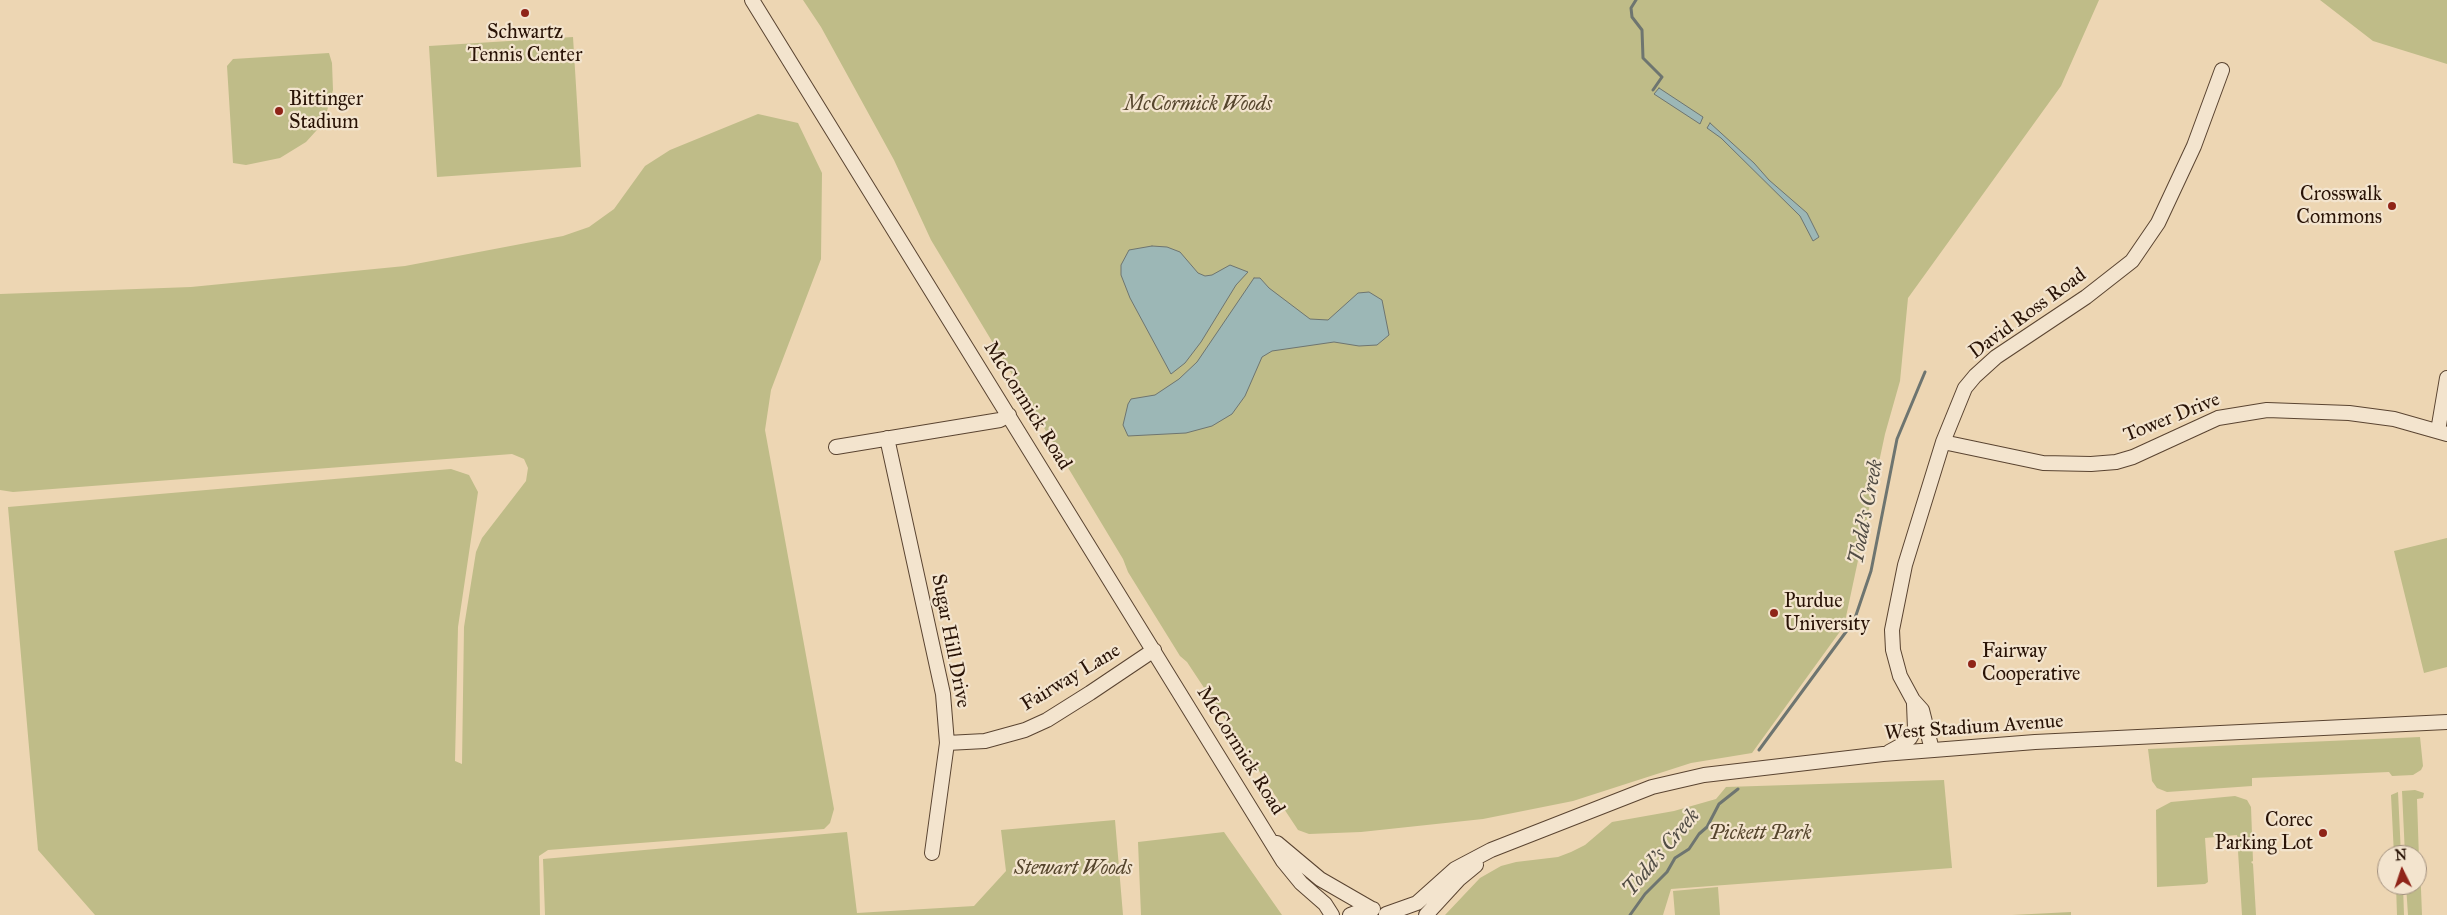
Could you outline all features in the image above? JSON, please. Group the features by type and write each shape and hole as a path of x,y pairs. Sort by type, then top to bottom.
{"street":[{"name":"McCormick Road","path":"752,0 1283,861 1301,883 1325,904 1332,915"},
{"name":"David Ross Road","path":"1932,750 1922,710 1913,700 1897,667 1893,650 1892,624 1904,565 1943,442 1965,388 1975,376 2025,336 2086,297 2132,261 2158,224 2194,146 2222,70"},
{"path":"2443,432 2447,378"},
{"name":"Tower Drive","path":"1943,442 2035,462 2076,465 2116,462 2133,457 2218,418 2260,411 2349,413 2394,420 2443,432"},
{"path":"836,447 1000,420 1009,415"},
{"name":"Sugar Hill Drive","path":"887,438 943,694 947,743 932,853"},
{"name":"Fairway Lane","path":"947,743 985,741 1025,730 1047,720 1154,650"},
{"path":"1883,754 1900,746 1910,738 1916,721 1913,700"},
{"name":"West Stadium Avenue","path":"1387,914 1416,904 1454,869 1491,850 1630,794 1678,779 1724,772 1932,750 2143,736 2447,722"},
{"name":"McCormick Road","path":"1267,834 1320,879 1344,895 1387,914"},
{"name":"West Stadium Avenue","path":"1426,915 1459,879 1472,868 1517,841"},
{"path":"1350,915 1372,909"}],"green space":[{"name":"McCormick Woods","path":"803,0 2099,0 2061,86 1908,298 1900,381 1885,434 1844,626 1752,753 1691,763 1573,801 1483,819 1361,832 1309,834 1298,830 1187,662 1180,656 1128,572 1123,559 931,240 894,160 821,27"},
{"path":"2320,0 2447,0 2447,64 2373,41"},
{"path":"573,37 581,167 437,177 429,46"},
{"name":"Bittinger Stadium","path":"329,53 332,63 333,90 325,118 316,131 306,142 280,158 246,165 233,163 227,66 233,59"},
{"path":"758,114 798,123 822,173 821,259 771,390 765,430 834,809 830,823 824,829 548,850 539,856 540,915 95,915 38,850 8,507 451,469 469,475 478,492 458,627 455,761 462,764 464,627 476,552 482,538 526,481 528,468 524,459 512,454 13,492 0,490 0,294 191,287 405,266 563,236 589,227 614,209 645,166 670,150"},
{"path":"2447,538 2447,667 2424,673 2394,551"},
{"path":"2420,737 2423,766 2421,770 2413,775 2392,776 2389,772 2252,778 2252,786 2167,792 2157,788 2152,781 2148,749"},
{"name":"Pickett Park","path":"1944,780 1952,868 1671,889 1663,915 1445,915 1480,878 1501,866 1516,862 1558,857 1585,845 1612,822 1674,811 1716,799 1726,787"},
{"path":"2415,790 2424,793 2423,798 2417,799 2419,845 2405,845 2402,791"},
{"path":"2398,792 2401,845 2394,845 2391,795"},
{"path":"2235,796 2247,800 2251,807 2253,861 2251,862 2253,864 2256,915 2242,915 2237,835 2205,838 2208,882 2205,884 2157,887 2156,810 2171,802"},
{"name":"Stewart Woods","path":"1115,820 1123,915 545,915 543,859 847,832 857,913 974,906 1006,871 1001,830"},
{"path":"1224,832 1282,915 1141,915 1138,842"},
{"path":"1718,887 1720,915 1675,915 1673,891"},
{"path":"2396,895 2403,895 2404,915 2397,915"},
{"path":"2407,895 2421,895 2422,915 2408,915"},
{"path":"2071,912 2071,915 2012,915"}],"water":[{"path":"1659,88 1703,117 1700,124 1654,94"},
{"path":"1710,123 1754,163 1769,180 1807,213 1819,237 1813,241 1800,216 1721,138 1707,128"},
{"path":"1152,246 1167,247 1180,252 1198,273 1205,276 1212,275 1230,265 1248,272 1236,285 1201,342 1185,363 1171,374 1130,298 1121,275 1121,265 1129,250"},
{"path":"1254,278 1260,278 1269,288 1310,319 1328,320 1358,293 1369,292 1382,300 1389,335 1377,345 1359,346 1334,342 1272,351 1262,357 1245,396 1232,414 1212,426 1186,433 1128,436 1123,425 1131,399 1155,395 1179,379 1197,362"}],"waterway":[{"path":"1636,0 1631,8 1632,17 1642,30 1643,58 1662,77 1653,90"},
{"name":"Todd's Creek","path":"1759,750 1854,621 1871,571 1897,439 1925,372"},
{"name":"Todd's Creek","path":"1630,915 1645,894 1667,872 1675,858 1689,849 1699,834 1707,827 1719,804 1738,789"}],"place":[{"name":"Schwartz Tennis Center","path":"525,13"},
{"name":"Bittinger Stadium","path":"279,111"},
{"name":"Crosswalk Commons","path":"2392,206"},
{"name":"Purdue University","path":"1774,613"},
{"name":"Fairway Cooperative","path":"1972,664"},
{"name":"Corec Parking Lot","path":"2323,833"}]}
